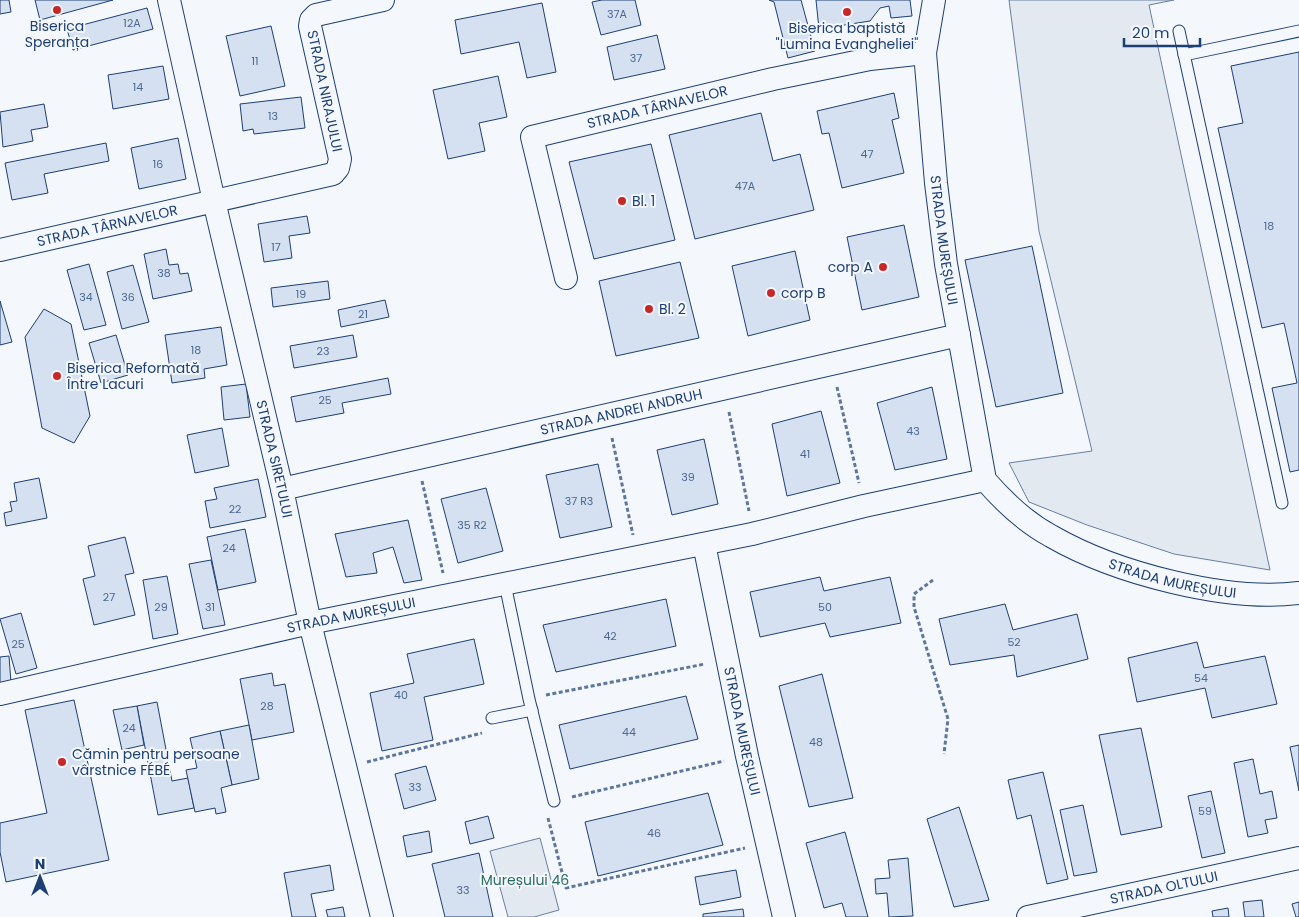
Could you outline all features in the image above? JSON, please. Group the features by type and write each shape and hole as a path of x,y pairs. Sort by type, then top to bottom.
{"street":[{"name":"STRADA SIRETULUI","path":"169,0 282,489 310,624 382,917"},
{"name":"STRADA NIRAJULUI","path":"214,201 333,174 338,168 340,159 310,26 311,20 316,14 383,0"},
{"name":"STRADA MUREȘULUI","path":"934,0 925,53 936,183 946,264 985,480 1002,499 1050,536 1082,551 1142,573 1206,590 1272,596 1299,593"},
{"name":"STRADA TÂRNAVELOR","path":"566,278 532,137 773,79 870,59 925,53"},
{"name":"STRADA TÂRNAVELOR","path":"0,250 214,201"},
{"name":"STRADA ANDREI ANDRUH","path":"282,489 607,414 959,336"},
{"name":"STRADA MUREȘULUI","path":"0,694 310,624 704,544 864,506 985,480"},
{"name":"STRADA MUREȘULUI","path":"704,544 747,756 784,917"},
{"name":"STRADA OLTULUI","path":"1028,917 1299,858"}],"lane":[{"path":"1179,31 1282,503"},
{"path":"1184,55 1299,31"},
{"path":"505,584 529,699 554,801"},
{"path":"492,718 532,710"}],"path":[{"path":"840,400 856,472"},
{"path":"607,414 637,557"},
{"path":"733,429 748,501"},
{"path":"416,458 448,595"},
{"path":"933,580 914,594 914,607 948,718 944,754"},
{"path":"529,699 699,665"},
{"path":"345,767 493,730 492,718"},
{"path":"747,756 544,803 566,888 767,843"}],"green space":[{"path":"1009,0 1174,0 1149,5 1270,570 1174,554 1087,525 1029,502 1009,463 1092,451 1039,231"},
{"name":"Mureșului 46","path":"540,838 559,910 534,917 508,917 490,851"}],"building":[{"path":"0,0 9,0 11,12 0,14"},
{"name":"Biserica Speranța","path":"35,0 113,0 40,20"},
{"path":"602,0 635,0 641,25 601,35 592,2"},
{"path":"769,0 801,0 815,51 788,58 774,2"},
{"name":"Biserica baptistă \"Lumina Evangheliei\"","path":"816,0 910,0 912,16 891,18 889,6 880,8 870,21 819,29"},
{"path":"542,3 556,72 527,78 519,42 461,54 455,20"},
{"path":"147,8 153,29 73,50 67,29"},
{"path":"271,26 285,86 240,96 226,36"},
{"path":"657,35 665,69 614,80 607,47"},
{"path":"1299,52 1299,470 1290,472 1272,388 1297,383 1284,323 1262,328 1218,128 1243,123 1231,66"},
{"path":"163,66 169,99 113,109 108,75"},
{"path":"498,76 507,117 479,123 485,151 448,159 433,90"},
{"path":"894,93 899,118 892,120 904,173 842,188 829,133 822,134 817,111"},
{"path":"301,97 305,128 254,134 253,129 243,131 240,104"},
{"path":"44,104 48,127 31,130 33,141 3,147 0,112"},
{"path":"761,113 773,161 800,154 814,210 695,239 669,135"},
{"path":"178,138 186,179 139,189 131,148"},
{"path":"106,143 109,161 44,174 48,193 12,200 5,163"},
{"name":"Bl. 1","path":"651,144 675,240 594,259 569,162"},
{"path":"307,216 310,233 289,236 292,258 264,262 258,224"},
{"name":"corp A","path":"904,225 919,297 862,310 847,237"},
{"path":"1032,246 1063,393 996,407 965,260"},
{"path":"166,249 169,265 178,264 180,274 188,273 192,291 153,299 144,254"},
{"name":"corp B","path":"795,251 810,320 748,336 732,266"},
{"name":"Bl. 2","path":"680,262 699,338 616,356 599,281"},
{"path":"89,264 106,325 84,330 67,270"},
{"path":"133,265 149,322 122,329 107,272"},
{"path":"328,281 330,299 273,307 271,288"},
{"path":"385,300 389,317 341,327 338,310"},
{"path":"0,301 12,342 0,345"},
{"name":"Biserica Reformată Între Lacuri","path":"44,309 71,324 90,416 74,443 42,428 25,337"},
{"path":"221,327 227,365 204,369 205,378 172,383 165,335"},
{"path":"116,335 128,375 101,383 89,343"},
{"path":"353,335 357,357 294,368 290,346"},
{"path":"388,378 391,394 342,403 344,413 296,422 291,397"},
{"path":"246,384 250,417 224,420 221,387"},
{"path":"932,387 947,459 895,470 877,403"},
{"path":"821,411 840,483 787,496 772,424"},
{"path":"222,428 229,466 195,473 187,435"},
{"path":"704,439 718,504 672,515 657,450"},
{"path":"598,464 612,527 560,538 546,475"},
{"path":"39,478 47,518 6,526 4,513 12,511 10,502 17,501 14,483"},
{"path":"258,479 266,517 210,528 205,501 217,499 214,488"},
{"path":"486,488 503,551 458,563 441,499"},
{"path":"408,520 422,580 404,583 393,547 373,553 377,573 346,577 335,534"},
{"path":"245,529 256,582 218,590 207,537"},
{"path":"125,537 134,573 125,575 135,615 94,625 83,579 95,576 88,546"},
{"path":"211,560 225,625 203,629 189,564"},
{"path":"167,576 178,634 153,639 143,580"},
{"path":"820,577 824,591 890,577 901,623 830,637 825,623 760,637 750,592"},
{"path":"666,599 676,646 556,672 543,625"},
{"path":"1005,604 1013,630 1077,614 1088,659 1017,677 1014,655 950,665 939,619"},
{"path":"21,613 37,668 16,674 0,619"},
{"path":"474,639 484,684 424,697 433,740 382,751 370,693 414,683 407,654"},
{"path":"1197,642 1204,668 1265,656 1277,704 1212,718 1205,688 1137,702 1128,658"},
{"path":"9,656 11,683 0,684 0,657"},
{"path":"272,673 274,686 285,684 294,732 252,740 240,679"},
{"path":"822,674 853,798 809,807 779,686"},
{"path":"686,696 698,739 570,769 559,725"},
{"name":"Cămin pentru persoane vârstnice FÉBÉ","path":"74,700 109,860 6,882 0,852 0,823 47,813 25,710"},
{"path":"157,702 172,781 188,778 194,808 158,815 137,706"},
{"path":"137,706 144,745 122,750 113,710"},
{"path":"249,725 259,779 232,785 220,731"},
{"path":"1141,728 1162,827 1121,835 1099,735"},
{"path":"220,731 232,785 221,788 226,812 216,814 215,808 195,812 186,770 197,768 190,738"},
{"path":"1299,745 1299,791 1290,747"},
{"path":"1253,759 1260,794 1272,791 1277,818 1265,820 1268,833 1248,837 1234,763"},
{"path":"426,766 436,800 404,809 395,774"},
{"path":"1043,772 1068,879 1047,884 1031,815 1017,819 1008,780"},
{"path":"1211,791 1225,853 1202,858 1188,796"},
{"path":"708,793 723,845 598,876 585,822"},
{"path":"1083,805 1097,872 1074,876 1060,810"},
{"path":"959,807 989,900 954,907 927,819"},
{"path":"488,816 494,838 470,844 465,822"},
{"path":"429,831 432,852 407,857 403,836"},
{"path":"845,832 868,917 846,917 842,903 824,908 806,843"},
{"path":"479,853 493,917 445,917 432,864"},
{"path":"908,858 913,916 889,917 887,893 876,894 875,879 890,878 888,860"},
{"path":"330,865 334,890 311,894 316,917 292,917 284,873"},
{"path":"736,870 741,897 700,905 695,877"},
{"path":"1262,900 1264,917 1245,917 1243,902"},
{"path":"1299,902 1299,917 1296,917 1292,904"},
{"path":"343,907 345,917 328,917 326,910"},
{"path":"1228,908 1229,917 1213,917 1212,911"},
{"path":"743,909 744,917 703,917 703,914"}],"place":[{"name":"Biserica Speranța","path":"57,10"},
{"name":"Biserica baptistă \"Lumina Evangheliei\"","path":"847,12"},
{"name":"Bl. 1","path":"622,201"},
{"name":"corp A","path":"883,267"},
{"name":"corp B","path":"771,293"},
{"name":"Bl. 2","path":"649,309"},
{"name":"Biserica Reformată Între Lacuri","path":"57,376"},
{"name":"Cămin pentru persoane vârstnice FÉBÉ","path":"62,762"}]}
